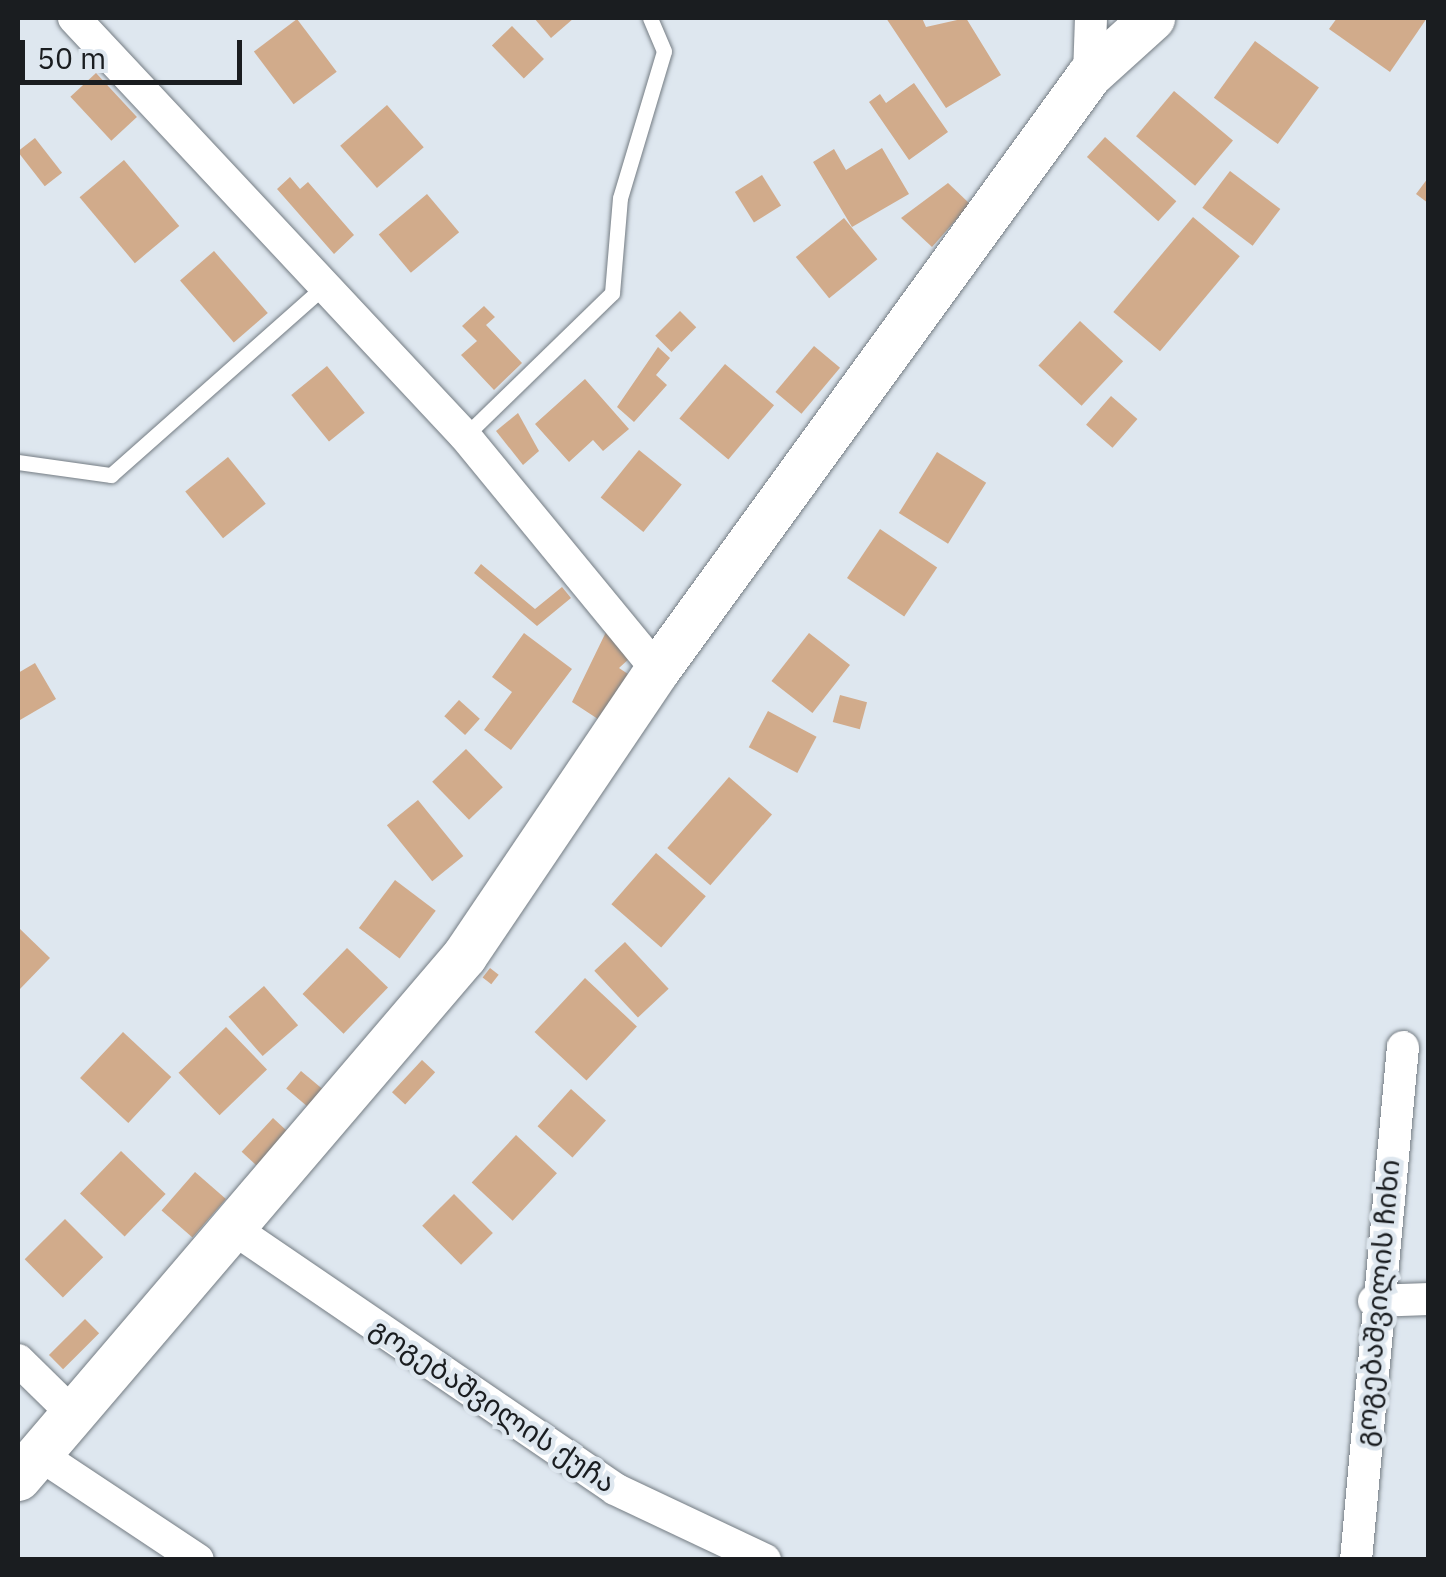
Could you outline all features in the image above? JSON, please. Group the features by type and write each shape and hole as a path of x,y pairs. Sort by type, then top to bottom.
{"main road":[{"path":"27,1465 69,1410 234,1230 464,956 658,670 1089,75 1152,18"}],"street":[{"path":"74,18 465,436 658,670"},
{"path":"1089,75 1091,18"},
{"name":"გოგებაშვილის ჩიხი","path":"1356,1560 1374,1301 1403,1047"},
{"name":"გოგებაშვილის ქუჩა","path":"234,1230 615,1488 765,1560"},
{"path":"1374,1301 1428,1298"},
{"path":"18,1360 69,1410"},
{"path":"27,1465 198,1560"}],"lane":[{"path":"465,436 612,293 620,198 664,51 650,18"},
{"path":"18,462 111,475 325,286"}],"building":[{"path":"534,18 574,18 551,38"},
{"path":"886,18 922,18 926,27 966,18 1001,75 946,108"},
{"path":"1337,18 1427,18 1390,72 1329,29"},
{"path":"297,19 337,72 294,104 254,51"},
{"path":"512,26 544,59 524,79 492,45"},
{"path":"1255,41 1319,87 1278,144 1214,98"},
{"path":"96,73 137,117 111,141 70,97"},
{"path":"914,83 948,132 909,160 869,102 880,94 886,103"},
{"path":"1174,91 1233,140 1195,186 1136,136"},
{"path":"387,105 424,147 377,188 340,146"},
{"path":"1105,137 1176,201 1158,221 1087,157"},
{"path":"35,138 62,173 45,186 18,152"},
{"path":"882,148 909,194 852,227 813,162 834,149 846,170"},
{"path":"124,160 179,226 135,263 80,197"},
{"path":"1230,171 1280,209 1253,246 1202,208"},
{"path":"762,175 781,206 754,222 735,192"},
{"path":"290,177 300,189 308,182 354,235 334,254 277,189"},
{"path":"1428,178 1428,203 1416,194"},
{"path":"948,183 970,204 932,247 901,218"},
{"path":"427,194 459,232 411,273 379,234"},
{"path":"1193,217 1240,256 1160,351 1113,312"},
{"path":"844,218 877,259 829,298 796,257"},
{"path":"214,251 268,313 234,342 180,281"},
{"path":"484,306 495,317 486,325 522,363 494,390 461,355 477,341 462,326"},
{"path":"680,311 696,327 672,352 655,336"},
{"path":"1080,321 1123,361 1082,406 1038,366"},
{"path":"814,346 840,368 801,414 775,392"},
{"path":"658,347 670,358 656,375 667,385 634,422 617,407"},
{"path":"725,364 774,405 728,460 679,418"},
{"path":"327,366 365,413 329,442 291,395"},
{"path":"585,379 629,429 603,451 593,440 569,462 535,424"},
{"path":"1111,396 1137,419 1112,448 1086,425"},
{"path":"518,413 539,451 523,465 496,431"},
{"path":"639,450 682,485 643,532 601,497"},
{"path":"937,452 986,483 948,544 899,513"},
{"path":"228,457 266,504 223,538 185,492"},
{"path":"880,529 937,568 904,616 847,578"},
{"path":"481,564 535,609 562,587 571,598 537,626 474,573"},
{"path":"606,632 631,657 619,668 634,678 604,723 572,702"},
{"path":"524,633 572,669 511,750 484,730 512,692 492,677"},
{"path":"809,633 850,665 812,713 771,681"},
{"path":"35,663 56,699 20,720 18,673"},
{"path":"840,695 867,702 860,729 833,722"},
{"path":"459,700 480,719 465,735 444,716"},
{"path":"768,711 817,737 797,773 749,747"},
{"path":"466,749 503,787 469,820 432,782"},
{"path":"729,777 772,814 710,885 667,848"},
{"path":"418,800 463,856 432,881 387,825"},
{"path":"656,853 706,896 661,948 611,904"},
{"path":"395,880 436,911 400,959 359,928"},
{"path":"18,930 50,958 18,991"},
{"path":"625,942 669,989 638,1017 594,971"},
{"path":"347,948 388,988 344,1034 303,994"},
{"path":"490,968 499,975 491,984 483,977"},
{"path":"585,978 637,1026 586,1081 535,1032"},
{"path":"264,986 298,1025 263,1056 229,1017"},
{"path":"226,1027 267,1069 220,1115 179,1073"},
{"path":"123,1032 171,1077 128,1123 80,1078"},
{"path":"422,1060 435,1072 405,1104 392,1092"},
{"path":"301,1071 324,1090 309,1108 286,1089"},
{"path":"571,1089 606,1120 572,1158 538,1126"},
{"path":"273,1118 288,1132 257,1166 242,1152"},
{"path":"516,1135 557,1173 513,1221 472,1183"},
{"path":"121,1151 166,1194 125,1237 80,1193"},
{"path":"195,1172 226,1199 192,1237 162,1210"},
{"path":"454,1194 493,1233 461,1265 422,1226"},
{"path":"65,1219 103,1257 63,1297 25,1259"},
{"path":"85,1319 99,1333 63,1369 49,1355"}]}
